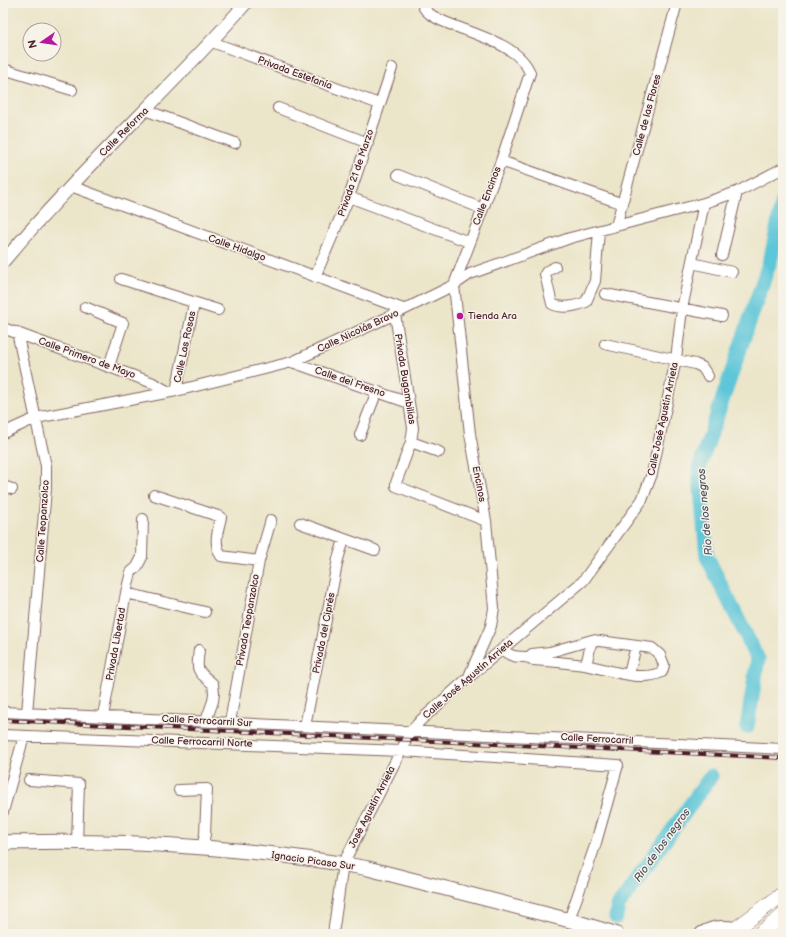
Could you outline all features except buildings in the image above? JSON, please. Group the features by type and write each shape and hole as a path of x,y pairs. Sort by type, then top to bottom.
{"main road":[{"name":"Ignacio Picaso Sur","path":"3,842 153,844 247,852 343,864 569,920 615,934"},
{"path":"702,934 710,929 720,927 735,932 783,894"},
{"path":"760,934 783,916"}],"street":[{"name":"Calle Reforma","path":"3,262 70,186 212,42 246,3"},
{"name":"Calle Encinos","path":"422,3 431,17 493,40 514,52 528,68 530,73 501,161 469,242 454,285"},
{"name":"Calle de las Flores","path":"616,226 677,3"},
{"name":"Privada Estefanía","path":"212,42 379,104"},
{"name":"Privada 21 de Marzo","path":"315,277 349,198 392,68"},
{"path":"3,69 72,90"},
{"path":"278,108 368,143"},
{"path":"145,110 235,143"},
{"path":"501,161 622,204"},
{"name":"Calle Nicolás Bravo","path":"3,433 36,418 172,392 292,362 454,285 470,274 570,238 704,203 737,192 783,168"},
{"path":"398,174 483,209"},
{"name":"Calle Hidalgo","path":"70,186 315,277 399,311"},
{"path":"722,255 737,192"},
{"path":"349,198 469,242"},
{"name":"Calle José Agustín Arrieta","path":"401,751 411,731 421,720 468,678 583,581 642,500 652,474 676,359 682,309 704,203"},
{"path":"555,267 547,271 545,274 552,304 558,307 579,305 586,302 595,281 599,231"},
{"path":"692,263 732,272"},
{"path":"121,279 194,304 218,310"},
{"name":"Encinos","path":"454,285 470,434 486,521 494,608 491,626 468,678"},
{"path":"605,294 722,316"},
{"name":"Calle Las Rosas","path":"172,392 194,304"},
{"path":"86,307 123,323 108,366"},
{"name":"Privada Bugambilias","path":"399,311 413,428 411,442 396,483 398,488 486,521"},
{"name":"Calle Primero de Mayo","path":"3,328 153,383 172,392"},
{"name":"Calle Teopanzolco","path":"17,332 46,466 46,489 27,713"},
{"path":"605,344 676,359 702,367 708,376"},
{"name":"Calle del Fresno","path":"292,362 409,403"},
{"path":"360,435 377,391"},
{"path":"411,442 439,452"},
{"path":"154,495 221,517 216,548 221,556 259,561"},
{"name":"Privada Libertad","path":"103,716 131,572 137,567 142,557 143,519"},
{"name":"Privada Teopanzolco","path":"230,722 259,561 271,520"},
{"path":"300,523 375,550"},
{"name":"Privada del Ciprés","path":"305,726 338,559 344,540"},
{"path":"126,593 205,612"},
{"path":"502,649 509,656 529,657 533,660 550,656 592,640 652,648 660,655 664,665 662,672 654,676 629,674 586,666 550,656"},
{"path":"586,666 592,640"},
{"path":"629,674 636,646"},
{"path":"200,650 197,667 198,671 213,684 214,693 206,721"},
{"name":"Calle Ferrocarril Sur","path":"3,712 411,731"},
{"name":"Calle Ferrocarril","path":"411,731 783,749"},
{"name":"Calle Ferrocarril Norte","path":"3,735 401,751"},
{"path":"3,812 24,736"},
{"path":"401,751 618,765 595,846 569,920"},
{"name":"José Agustín Arrieta","path":"333,934 343,864 401,751"},
{"path":"29,780 79,784 78,842"},
{"path":"179,790 208,789 205,834 202,848"}],"waterway":[{"name":"Rio de los negros","path":"747,727 758,659 707,557 699,468 771,258 783,201"},
{"name":"Rio de los negros","path":"616,917 618,906 711,776"}],"railway":[{"path":"3,720 783,758"}],"place":[{"name":"Tienda Ara","path":"460,316"}]}
